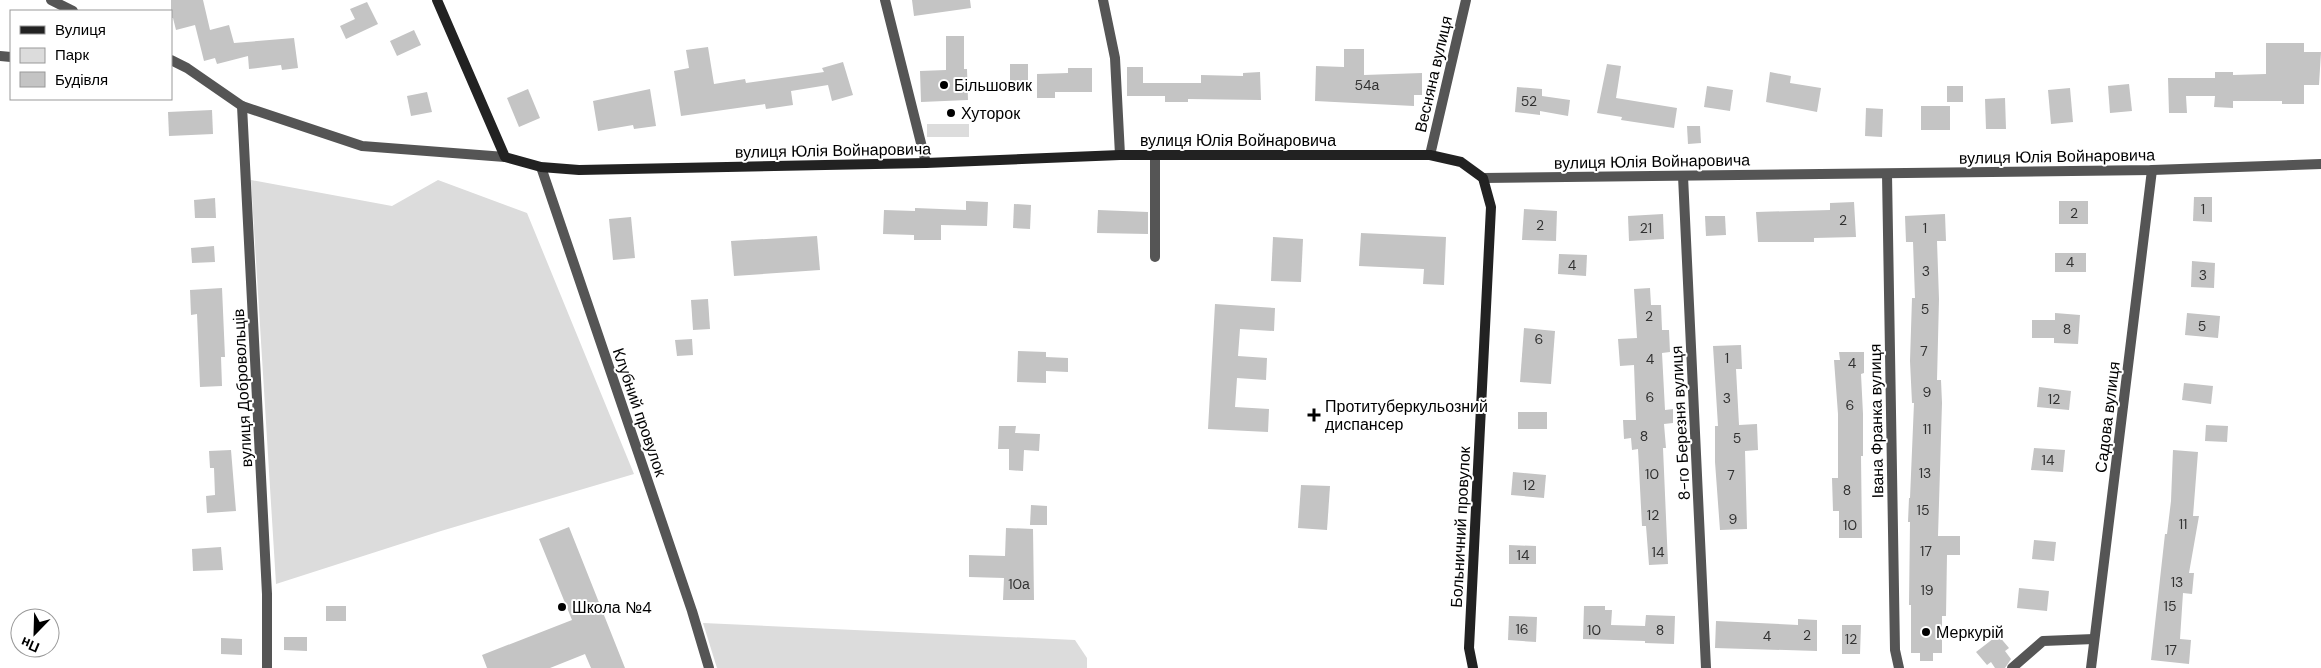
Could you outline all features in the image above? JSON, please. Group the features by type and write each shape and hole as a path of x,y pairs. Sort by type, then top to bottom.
{"main road":[{"path":"437,0 505,157"},
{"name":"вулиця Юлія Войнаровича","path":"505,157 542,167 579,170 926,163 1120,155 1430,154 1461,162 1483,178"},
{"name":"Больничний провулок","path":"1473,668 1469,648 1491,207 1483,178"}],"street":[{"path":"50,0 71,10"},
{"path":"885,0 926,163"},
{"path":"1103,0 1115,58 1120,155"},
{"name":"Весняна вулиця","path":"1430,154 1466,0"},
{"name":"вулиця Юлія Войнаровича","path":"172,60 187,68 242,106 362,146 505,157"},
{"path":"172,68 187,68"},
{"name":"вулиця Добровольців","path":"242,106 267,594 267,668"},
{"path":"1155,155 1155,257"},
{"name":"вулиця Юлія Войнаровича","path":"1483,178 2152,170 2321,164"},
{"name":"Клубний провулок","path":"542,167 709,668"},
{"name":"Садова вулиця","path":"2090,668 2152,170"},
{"name":"Івана Франка вулиця","path":"1888,174 1895,640 1899,668"},
{"name":"8-го Березня вулиця","path":"1683,176 1706,668"},
{"path":"2012,668 2043,642 2094,639"}],"green space":[{"path":"927,124 969,124 969,137 927,137"},
{"path":"251,180 392,206 438,180 527,213 634,474 441,531 276,584"},
{"path":"703,623 1075,640 1087,658 1087,668 717,668"}],"building":[{"path":"171,0 203,0 210,30 229,25 234,43 294,38 298,68 282,70 281,65 249,69 248,56 217,64 215,58 204,61 195,25 176,30 171,10"},
{"path":"912,0 970,0 971,8 914,16"},
{"path":"367,2 378,24 346,39 340,26 355,19 350,9"},
{"path":"414,30 421,45 397,56 390,41"},
{"name":"Більшовик","path":"946,36 964,36 964,69 967,69 968,100 921,102 920,71 946,70"},
{"path":"2266,43 2304,43 2304,52 2321,52 2319,85 2304,85 2304,104 2282,104 2282,101 2233,101 2233,108 2214,107 2215,96 2186,96 2187,113 2169,113 2168,78 2215,78 2215,72 2233,72 2233,75 2266,74"},
{"path":"708,47 714,84 745,79 746,83 824,72 822,68 843,62 853,95 832,101 828,85 791,91 793,105 766,109 765,104 681,116 674,71 689,68 686,50"},
{"path":"1344,49 1364,49 1364,75 1422,73 1422,95 1414,95 1414,106 1315,101 1316,66 1344,67"},
{"path":"1010,64 1028,64 1028,83 1010,83"},
{"path":"1607,64 1621,66 1616,98 1677,108 1674,128 1621,120 1622,117 1597,113"},
{"path":"1127,67 1143,67 1143,83 1201,83 1201,75 1243,76 1243,73 1260,72 1261,100 1188,99 1188,102 1165,102 1165,96 1127,96"},
{"path":"1068,68 1092,68 1092,92 1055,92 1055,98 1037,98 1037,74 1068,73"},
{"path":"1770,72 1791,76 1790,83 1821,88 1817,112 1766,102"},
{"path":"2129,84 2132,111 2110,113 2108,86"},
{"path":"1707,86 1733,90 1730,111 1704,107"},
{"path":"1947,86 1963,86 1963,102 1947,102"},
{"path":"1517,87 1542,89 1542,96 1570,100 1568,116 1540,111 1540,115 1515,112"},
{"path":"2070,88 2073,122 2051,124 2048,90"},
{"path":"528,89 540,118 519,127 507,98"},
{"path":"650,89 656,126 634,129 633,125 598,131 593,101"},
{"path":"427,92 432,112 411,116 407,96"},
{"path":"2005,98 2006,129 1986,129 1985,99"},
{"path":"1921,106 1950,106 1950,130 1921,130"},
{"path":"1866,108 1883,109 1882,137 1865,136"},
{"path":"212,110 213,134 169,136 168,112"},
{"path":"1687,126 1700,126 1701,143 1688,144"},
{"path":"2194,197 2212,197 2212,222 2193,221"},
{"path":"215,198 216,218 195,218 194,200"},
{"path":"966,201 988,202 987,226 941,225 941,240 914,240 914,235 883,234 884,210 915,211 915,208 966,210"},
{"path":"2059,201 2088,201 2088,224 2059,224"},
{"path":"1854,202 1856,237 1814,238 1814,242 1758,242 1756,212 1830,210 1830,203"},
{"path":"1014,204 1031,205 1030,229 1013,228"},
{"path":"1524,209 1557,211 1556,241 1522,240"},
{"path":"1098,210 1148,212 1148,234 1097,233"},
{"path":"1663,214 1664,239 1629,241 1628,216"},
{"path":"1945,214 1946,241 1937,241 1939,299 1937,380 1941,380 1942,403 1938,536 1960,536 1960,555 1947,555 1946,616 1942,616 1942,653 1933,653 1933,661 1920,661 1920,653 1911,653 1911,605 1909,605 1910,522 1908,522 1914,403 1912,403 1910,361 1912,298 1915,298 1913,242 1906,242 1905,216"},
{"path":"1705,216 1725,216 1726,235 1706,236"},
{"path":"631,217 635,258 613,260 609,219"},
{"path":"1361,233 1446,237 1444,285 1423,284 1424,269 1359,266"},
{"path":"817,236 820,270 734,276 731,241"},
{"path":"1273,237 1303,239 1301,282 1271,281"},
{"path":"214,246 215,262 192,263 191,248"},
{"path":"2055,253 2086,253 2086,272 2055,272"},
{"path":"1559,254 1587,255 1586,276 1558,274"},
{"path":"2192,261 2215,263 2214,288 2191,287"},
{"path":"222,288 225,357 221,357 222,386 200,387 197,314 191,315 190,290"},
{"path":"1650,288 1651,305 1661,305 1662,330 1669,330 1670,352 1662,353 1665,410 1673,409 1673,423 1664,424 1666,448 1663,448 1668,564 1649,565 1646,526 1642,526 1638,449 1632,450 1631,438 1624,439 1623,420 1636,420 1634,365 1620,366 1618,339 1637,338 1634,289"},
{"path":"708,299 710,329 693,330 691,300"},
{"path":"1215,304 1275,308 1274,331 1240,329 1238,356 1267,358 1266,380 1237,378 1235,407 1269,409 1268,432 1208,429"},
{"path":"2055,313 2080,315 2078,344 2054,343 2054,338 2032,338 2032,320 2055,320"},
{"path":"2187,313 2220,316 2218,338 2185,335"},
{"path":"1524,328 1555,331 1551,384 1520,382"},
{"path":"692,339 693,355 677,356 675,340"},
{"path":"1741,345 1742,369 1736,369 1739,425 1757,424 1758,450 1745,451 1747,529 1720,530 1715,462 1715,426 1718,426 1713,346"},
{"path":"1018,351 1046,352 1046,357 1068,358 1068,372 1046,371 1046,383 1017,382"},
{"path":"1839,352 1864,352 1864,373 1861,374 1863,414 1863,456 1861,456 1862,538 1839,538 1839,511 1833,511 1832,478 1838,478 1838,414 1834,360 1840,360"},
{"path":"2184,383 2213,386 2211,404 2182,400"},
{"path":"2039,387 2071,391 2069,410 2037,407"},
{"path":"1518,412 1547,412 1547,429 1518,429"},
{"path":"2206,425 2228,426 2227,442 2205,441"},
{"path":"999,426 1016,426 1015,433 1040,434 1039,451 1024,450 1023,471 1009,470 1009,449 998,449"},
{"path":"2034,448 2065,450 2063,472 2031,470"},
{"path":"231,450 236,511 207,513 206,496 215,495 214,468 210,468 209,451"},
{"path":"2173,450 2198,452 2193,516 2199,516 2189,573 2194,573 2192,594 2183,593 2180,639 2191,640 2189,664 2151,660 2165,534 2167,534 2171,501"},
{"path":"1513,472 1546,475 1544,498 1511,495"},
{"path":"1301,485 1330,486 1327,530 1298,528"},
{"path":"1031,505 1047,506 1047,525 1030,525"},
{"path":"569,527 625,668 591,668 585,654 550,668 487,668 482,655 572,620 539,539"},
{"path":"1006,528 1033,529 1034,600 1003,600 1004,578 969,577 969,555 1005,556"},
{"path":"2034,540 2056,542 2054,561 2032,559"},
{"path":"1509,545 1536,546 1536,564 1509,564"},
{"path":"221,547 223,570 193,571 192,549"},
{"path":"2019,588 2049,591 2047,611 2017,608"},
{"path":"326,606 346,606 346,621 326,621"},
{"path":"1584,606 1605,606 1605,610 1612,610 1611,625 1645,626 1646,615 1675,616 1674,644 1583,639"},
{"path":"1509,616 1537,617 1536,642 1508,640"},
{"path":"1798,619 1817,620 1817,651 1715,648 1716,621 1798,625"},
{"path":"1842,625 1861,625 1860,654 1842,654"},
{"path":"1998,635 2009,648 2005,651 2011,659 2005,668 1995,668 1991,662 1987,665 1976,652"},
{"path":"284,637 307,637 307,651 284,650"},
{"path":"221,638 242,639 242,655 221,654"}],"place":[{"name":"Більшовик","path":"944,85"},
{"name":"Хуторок","path":"951,113"},
{"name":"Протитуберкульозний диспансер","path":"1314,415"},
{"name":"Школа №4","path":"562,607"},
{"name":"Меркурій","path":"1926,632"}]}
